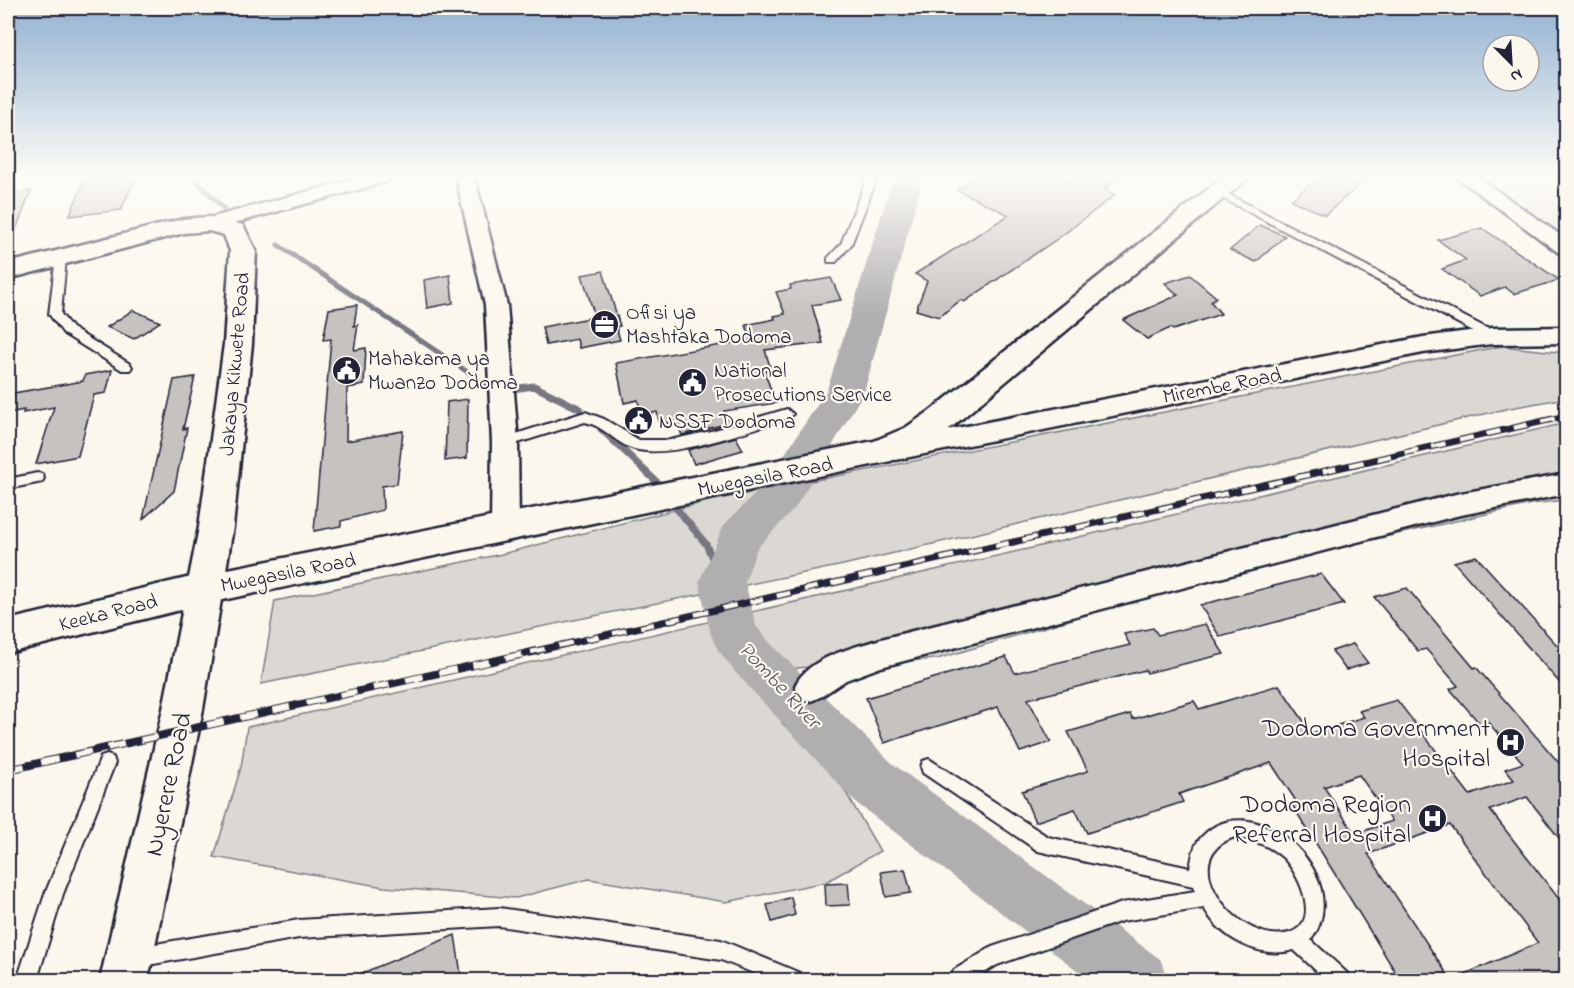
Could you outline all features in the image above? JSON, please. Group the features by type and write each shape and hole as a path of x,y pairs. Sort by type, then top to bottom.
{"street":[{"name":"Jakaya Kikwete Road","path":"8,271 183,226 208,224"},
{"name":"Jakaya Kikwete Road","path":"207,588 230,427 243,251 234,230 209,224"},
{"path":"476,224 496,305 505,442 505,528"},
{"name":"Mwegasila Road","path":"207,588 880,452 916,436 941,419 1179,224"},
{"path":"1532,224 1566,248"},
{"name":"Mirembe Road","path":"880,452 1423,345 1492,336 1566,335"},
{"path":"811,686 823,675 837,668 881,653 1456,505 1566,484"},
{"name":"Keeka Road","path":"8,637 207,588"},
{"name":"Nyerere Road","path":"126,970 207,588"}],"lane":[{"path":"832,260 846,245 854,224"},
{"path":"1296,224 1492,336"},
{"path":"61,257 55,314 68,331 126,367"},
{"path":"505,442 585,417 602,422 626,441 659,448 787,414"},
{"path":"8,494 12,483 37,478"},
{"path":"27,981 54,894 107,764"},
{"path":"929,767 1044,845 1201,879"},
{"path":"1235,828 1254,830 1274,839 1291,852 1305,870 1313,891 1315,911 1310,928 1297,940 1280,945 1260,943 1239,934 1221,918 1207,898 1201,879 1200,860 1207,844 1219,833 1235,828"},
{"path":"960,981 961,977 992,957 1122,912 1207,898"},
{"path":"126,970 299,929 499,917 721,950 793,981"},
{"path":"1297,940 1340,981"}],"shaded area":[{"path":"1547,224 1566,224 1566,231 1557,232"},
{"path":"1502,346 1566,353 1566,398 1510,408 843,565 261,684 275,601 502,554 709,501"},
{"path":"1566,423 1566,500 1531,504 1239,570 937,659 796,668 782,723 834,772 880,851 826,882 726,902 589,879 516,898 384,887 214,857 241,767 247,727"}],"building":[{"path":"8,224 18,224 9,247"},
{"path":"994,224 1077,224 964,302 961,300 939,317 916,310 927,281 915,274"},
{"path":"1260,225 1285,236 1256,262 1230,250"},
{"path":"1482,228 1559,280 1514,294 1505,287 1480,296 1442,269 1466,260 1438,240"},
{"path":"603,271 620,326 616,327 620,340 579,348 577,339 546,345 542,327 595,317 582,275"},
{"path":"450,275 453,303 427,308 424,280"},
{"path":"1190,275 1216,297 1211,302 1221,314 1173,330 1170,328 1147,339 1123,320 1178,295 1165,283"},
{"path":"831,278 841,300 812,305 823,343 765,350 771,370 764,371 776,403 724,411 730,423 682,435 676,421 660,425 657,412 641,415 638,400 624,403 616,363 751,340 746,325 775,319 774,316 785,314 776,292 791,289 790,285"},
{"path":"357,305 354,326 358,325 354,350 366,348 364,385 347,388 346,441 403,431 397,484 382,486 383,510 341,521 341,526 314,531 331,339 323,340 329,309"},
{"path":"133,310 160,322 134,339 107,327"},
{"path":"112,370 106,393 94,395 78,456 36,464 54,407 23,413 24,410 8,413 8,394 83,381 85,375"},
{"path":"195,377 183,429 187,428 174,491 143,519 174,380"},
{"path":"468,399 467,458 445,461 447,402"},
{"path":"736,437 743,450 694,464 688,450"},
{"path":"1476,556 1566,655 1566,690 1454,562"},
{"path":"1321,574 1344,604 1220,637 1200,605"},
{"path":"1407,588 1474,668 1476,667 1566,771 1566,847 1527,797 1490,810 1566,908 1566,981 1401,981 1291,803 1296,801 1271,763 1179,794 1183,802 1087,833 1075,809 1035,822 1022,791 1088,771 1068,732 1130,714 1133,719 1194,701 1199,709 1279,685 1312,733 1364,717 1359,711 1397,700 1470,795 1514,780 1505,769 1523,763 1488,722 1480,724 1450,689 1458,686 1426,649 1418,651 1374,597","holes":["1359,775 1392,821 1355,834 1324,787","1450,825 1538,943 1451,980 1368,854"]},
{"path":"1205,624 1224,654 1147,673 1145,670 1028,699 1051,742 1020,752 998,707 884,743 866,698 1006,657 1015,673 1130,645 1124,634 1153,628 1158,635"},
{"path":"1353,644 1368,663 1346,670 1332,651"},
{"path":"905,869 911,893 886,897 881,872"},
{"path":"848,883 850,905 826,906 825,884"},
{"path":"791,897 795,915 772,922 767,905"},
{"path":"455,935 462,981 345,981 345,980"}],"waterway":[{"name":"Pombe River","path":"894,224 845,392 780,496 739,538 722,582 735,635 753,658 874,783 1139,980"},
{"path":"278,245 490,387"},
{"path":"487,386 495,391"},
{"path":"512,389 527,387"},
{"path":"527,387 536,387"},
{"path":"527,387 536,387"},
{"path":"536,387 580,409"},
{"path":"601,429 660,485"},
{"path":"676,508 706,544 722,582"}],"railway":[{"path":"531,652 1566,416"},
{"path":"8,770 537,651"}],"place":[{"name":"Ofisi ya Mashtaka Dodoma","path":"605,324"},
{"name":"Mahakama ya Mwanzo Dodoma","path":"347,370"},
{"name":"National Prosecutions Service","path":"693,382"},
{"name":"NSSF Dodoma","path":"638,421"},
{"name":"Dodoma Government Hospital","path":"1511,742"},
{"name":"Dodoma Region Referral Hospital","path":"1432,818"}]}
